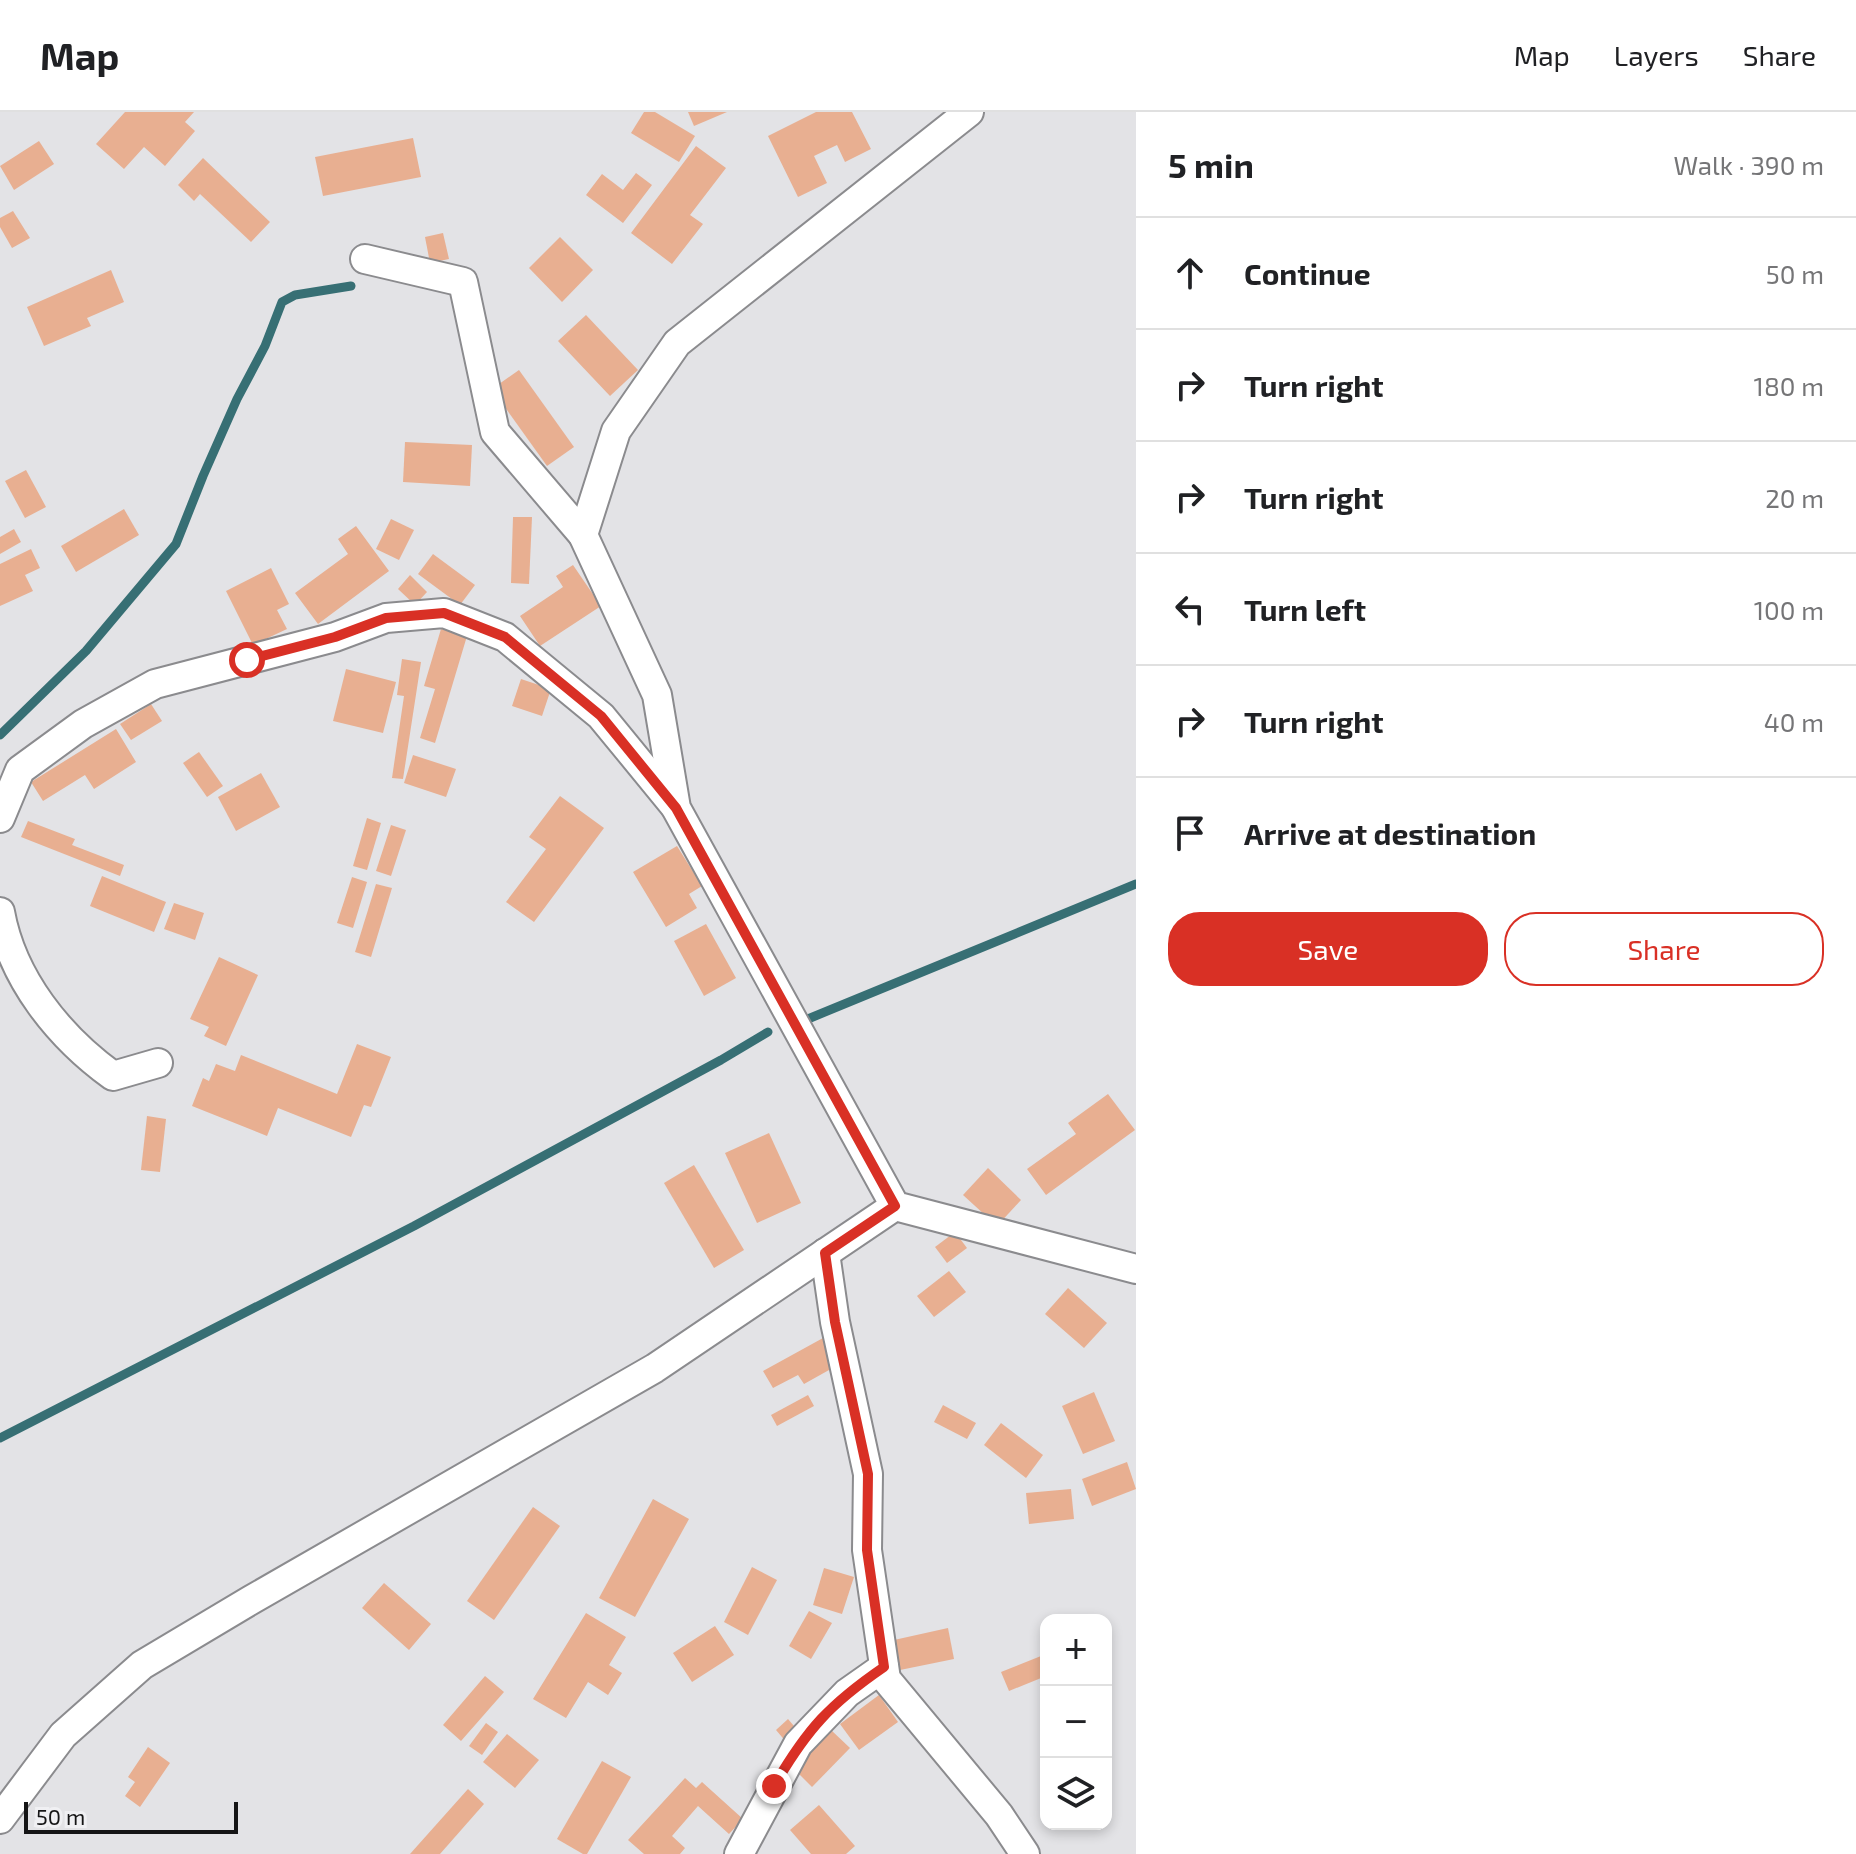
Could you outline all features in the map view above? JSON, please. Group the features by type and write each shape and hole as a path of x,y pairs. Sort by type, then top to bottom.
{"street":[{"path":"583,535 616,431 677,343 969,112"},
{"path":"365,259 463,282 495,432 583,535 657,695 676,808"},
{"path":"0,818 20,770 83,724 155,684 335,637 386,618 444,613 505,637 601,716 676,808 895,1206 1136,1269"},
{"path":"0,912 22,972 52,1022 88,1058 113,1076 158,1063"},
{"path":"0,1819 63,1735 142,1665 655,1368 895,1206"},
{"path":"825,1253 835,1322 868,1474 867,1550 886,1679 999,1815 1025,1854"},
{"path":"739,1854 798,1744 847,1693 884,1667"}],"building":[{"path":"125,112 194,112 185,122 195,131 165,166 144,147 124,169 96,144"},
{"path":"644,112 655,112 695,136 679,162 631,133"},
{"path":"688,112 727,112 694,126"},
{"path":"816,112 852,112 871,149 845,162 837,145 814,156 827,183 798,197 768,136"},
{"path":"413,138 421,177 323,196 315,157"},
{"path":"39,141 54,164 14,190 0,166"},
{"path":"696,146 726,168 690,215 703,224 672,264 631,233"},
{"path":"203,158 270,222 251,242 200,194 194,201 178,185"},
{"path":"636,173 652,185 623,223 586,195 602,174 623,190"},
{"path":"13,211 30,238 12,248 0,227 0,218"},
{"path":"443,233 449,259 430,263 425,237"},
{"path":"560,237 593,270 562,302 529,268"},
{"path":"111,270 124,302 87,318 91,326 44,346 27,307"},
{"path":"586,315 638,370 610,396 558,341"},
{"path":"519,370 574,447 547,466 492,389"},
{"path":"405,442 472,445 470,486 403,482"},
{"path":"26,470 46,507 25,518 5,481"},
{"path":"124,509 139,535 76,572 61,546"},
{"path":"513,517 532,517 529,584 511,583"},
{"path":"391,519 414,530 399,560 376,549"},
{"path":"356,526 389,571 318,624 295,593 348,554 338,539"},
{"path":"14,529 21,542 0,554 0,537"},
{"path":"31,549 40,568 25,575 33,591 0,606 0,564"},
{"path":"433,554 475,585 460,605 418,574"},
{"path":"573,565 601,606 540,646 520,616 563,587 556,576"},
{"path":"271,568 289,604 277,610 287,629 253,645 226,591"},
{"path":"410,575 427,592 415,605 398,589"},
{"path":"441,629 467,636 435,743 420,738 435,689 424,686"},
{"path":"402,659 421,662 403,779 392,778 404,696 397,695"},
{"path":"346,669 396,682 383,733 333,721"},
{"path":"521,679 551,689 542,716 512,706"},
{"path":"151,704 162,721 131,740 120,724"},
{"path":"116,729 136,762 94,789 85,775 43,801 31,782"},
{"path":"199,752 223,786 207,797 183,763"},
{"path":"413,755 456,769 446,797 404,783"},
{"path":"261,773 280,807 236,831 218,797"},
{"path":"560,796 604,828 534,922 506,902 546,849 529,837"},
{"path":"367,818 381,823 367,870 353,866"},
{"path":"28,821 75,839 72,845 124,865 120,876 21,837"},
{"path":"391,825 406,830 391,876 376,871"},
{"path":"677,846 702,886 689,894 697,908 666,927 633,872"},
{"path":"102,876 166,902 154,932 90,906"},
{"path":"352,877 367,882 353,928 337,923"},
{"path":"376,884 392,888 371,957 355,952"},
{"path":"174,903 204,913 195,940 164,929"},
{"path":"706,924 736,978 704,996 674,941"},
{"path":"219,957 258,975 226,1046 204,1036 209,1027 190,1019"},
{"path":"357,1044 391,1057 371,1107 364,1105 351,1137 278,1108 267,1136 192,1106 203,1078 209,1081 216,1064 235,1071 241,1055 337,1094"},
{"path":"1108,1094 1135,1130 1046,1195 1027,1169 1076,1134 1068,1123"},
{"path":"147,1116 166,1119 160,1172 141,1170"},
{"path":"769,1133 801,1203 757,1223 725,1153"},
{"path":"694,1165 744,1250 714,1268 664,1183"},
{"path":"988,1168 1021,1200 997,1226 963,1195"},
{"path":"955,1232 967,1248 947,1263 935,1247"},
{"path":"949,1271 966,1292 934,1317 917,1296"},
{"path":"1068,1288 1107,1323 1084,1348 1045,1314"},
{"path":"823,1338 838,1365 804,1384 798,1375 773,1388 763,1371"},
{"path":"1094,1392 1115,1441 1083,1454 1062,1406"},
{"path":"808,1395 814,1406 777,1426 771,1415"},
{"path":"943,1405 976,1423 967,1439 934,1422"},
{"path":"1001,1423 1043,1455 1026,1478 984,1445"},
{"path":"1127,1462 1136,1489 1092,1506 1082,1479"},
{"path":"1071,1489 1074,1519 1029,1524 1026,1493"},
{"path":"653,1499 689,1519 635,1617 599,1598"},
{"path":"533,1507 560,1526 494,1620 467,1601"},
{"path":"752,1567 777,1580 748,1635 724,1622"},
{"path":"824,1568 854,1577 842,1614 813,1605"},
{"path":"384,1583 431,1624 409,1650 362,1608"},
{"path":"809,1611 832,1623 811,1659 789,1646"},
{"path":"586,1613 626,1637 609,1665 622,1673 608,1695 588,1682 566,1718 533,1699"},
{"path":"715,1626 734,1655 692,1682 673,1653"},
{"path":"948,1628 954,1659 900,1670 894,1640"},
{"path":"1040,1656 1040,1678 1009,1691 1001,1672"},
{"path":"485,1676 504,1692 461,1741 443,1725"},
{"path":"879,1695 898,1722 859,1750 840,1724"},
{"path":"788,1719 799,1732 787,1743 776,1730"},
{"path":"486,1723 498,1732 482,1755 469,1746"},
{"path":"831,1730 850,1748 812,1787 794,1769"},
{"path":"507,1734 539,1760 515,1788 483,1762"},
{"path":"148,1747 170,1763 140,1807 125,1796 135,1782 128,1777"},
{"path":"602,1761 631,1777 587,1854 583,1854 557,1839"},
{"path":"685,1778 696,1788 702,1782 743,1819 729,1834 698,1806 672,1836 685,1848 680,1854 644,1854 628,1840"},
{"path":"468,1789 484,1804 440,1854 410,1854"},
{"path":"819,1805 855,1846 846,1854 811,1854 790,1830"}],"waterway":[{"path":"0,735 86,651 176,544 203,476 237,399 265,346 282,302 295,295 351,286"},
{"path":"803,1021 1136,884"},
{"path":"0,1438 414,1226 768,1032"}],"route":[{"path":"247,660 335,637 386,618 444,613 505,637 601,716 676,808 895,1206 825,1253 835,1322 868,1474 867,1550 884,1667 847,1693 822,1717 798,1744 774,1786"}]}
